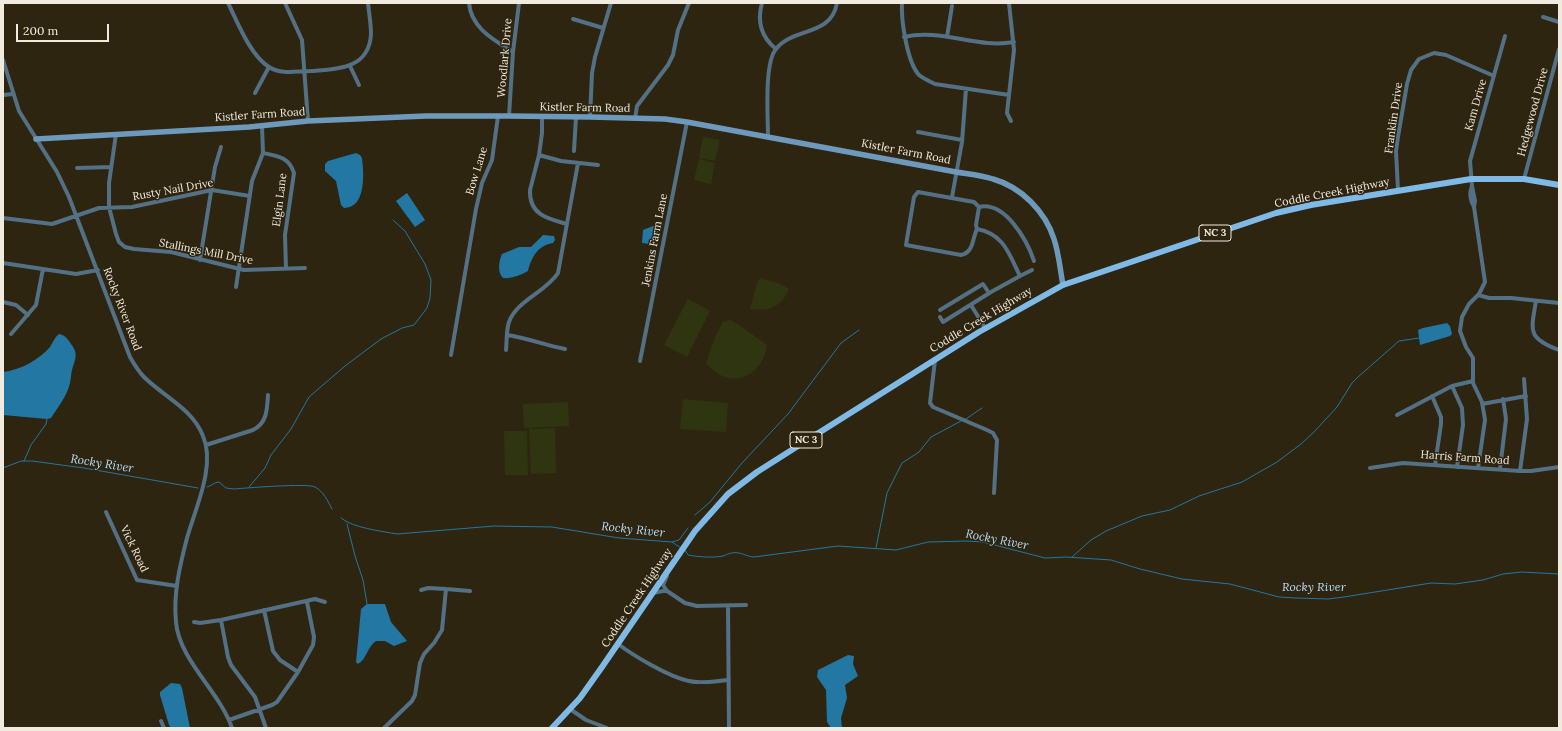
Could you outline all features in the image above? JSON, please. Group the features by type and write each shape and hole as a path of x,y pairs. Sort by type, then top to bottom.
{"main road":[{"name":"Coddle Creek Highway","path":"552,728 570,709 618,644 651,594 696,531 728,494 757,472 935,359 1063,284 1276,213 1311,205 1398,190 1471,183 1524,179 1559,185"}],"street":[{"path":"228,3 254,53 269,67 284,72 337,69 350,66 363,56 370,40 371,32 368,3"},
{"path":"285,3 302,40 308,122"},
{"path":"469,3 478,27 486,35 512,52"},
{"name":"Woodlark Drive","path":"509,116 512,52 519,3"},
{"path":"590,117 592,73 611,3"},
{"path":"635,119 637,106 668,65 674,54 678,30 689,3"},
{"path":"762,3 759,14 760,26 771,45 776,49"},
{"path":"768,137 769,66 776,49 784,42 827,23 832,16 837,3"},
{"path":"902,3 904,38 917,73 924,79 935,84 1009,95"},
{"path":"1009,3 1014,42 1008,113 1011,121"},
{"path":"947,37 952,6"},
{"path":"1544,18 1559,22"},
{"path":"573,19 603,28"},
{"path":"904,38 922,34 990,44 1005,44 1014,42"},
{"name":"Kam Drive","path":"1478,295 1484,286 1485,278 1474,207 1475,201 1471,183 1470,161 1505,36"},
{"name":"Hedgewood Drive","path":"1524,179 1559,49"},
{"name":"Franklin Drive","path":"1398,190 1396,151 1398,137 1407,84 1411,70 1419,59 1434,53 1446,55 1494,76"},
{"name":"Rocky River Road","path":"3,60 19,111 57,172 77,215 118,329 135,366 147,380 184,410 197,423 204,436 207,456 205,474 201,493 187,538 177,586 176,623 178,634 193,664 232,728"},
{"path":"350,66 359,85"},
{"path":"255,93 269,67"},
{"path":"952,197 962,140 966,89"},
{"path":"3,95 13,94"},
{"name":"Kistler Farm Road","path":"36,139 426,116 590,117 665,119 687,122 956,172 992,179 1006,184 1030,201 1048,224 1054,238 1063,284"},
{"name":"Bow Lane","path":"451,354 476,209 482,183 492,160 498,116"},
{"path":"542,117 542,133 539,155 530,190 532,203 536,210 548,220 567,224"},
{"path":"574,151 576,117"},
{"name":"Jenkins Farm Lane","path":"640,361 687,122"},
{"path":"236,287 254,173 263,153 262,126"},
{"path":"918,132 962,140"},
{"name":"Stallings Mill Drive","path":"116,134 109,183 109,207 119,242 125,247 134,250 171,252 239,269 254,271 305,268"},
{"path":"200,260 215,167 221,147"},
{"name":"Elgin Lane","path":"263,153 283,157 292,166 294,173 284,235 286,269"},
{"path":"539,155 561,161 598,165"},
{"path":"506,350 509,322 516,310 547,286 558,273 578,163"},
{"path":"77,168 111,167"},
{"name":"Rusty Nail Drive","path":"3,218 52,224 59,223 99,208 132,207 212,190 250,196"},
{"path":"921,192 952,197 974,202 979,207 976,225 977,230 970,250 965,254 961,255 906,245 915,194 921,192"},
{"path":"979,207 989,206 1004,215 1014,224 1022,233 1034,261"},
{"path":"977,230 993,234 998,239 1013,261 1020,276"},
{"path":"3,263 76,274 98,270"},
{"path":"11,334 36,305 43,269"},
{"path":"940,317 943,322 989,293 1032,270"},
{"path":"940,310 983,284 989,293"},
{"path":"1478,468 1485,420 1482,404 1473,381 1474,358 1462,337 1460,325 1462,316 1465,310 1478,295 1498,299 1511,298 1559,303"},
{"path":"1536,301 1532,324 1535,336 1543,344 1559,350"},
{"path":"3,302 16,305 28,314"},
{"path":"971,305 986,328"},
{"path":"507,335 521,337 565,349"},
{"path":"935,359 930,403 933,406 993,433 997,440 994,493"},
{"path":"1520,471 1526,436 1527,419 1524,380"},
{"path":"1397,415 1452,386 1473,381"},
{"path":"1452,386 1462,408 1463,419 1456,467"},
{"path":"206,445 260,427 264,422 268,396"},
{"path":"1432,396 1441,417 1435,465"},
{"path":"1482,404 1526,396"},
{"path":"1500,469 1506,419 1503,399"},
{"name":"Harris Farm Road","path":"1370,468 1403,463 1531,472 1559,466"},
{"name":"Vick Road","path":"106,512 137,580 177,586"},
{"path":"668,571 668,575 663,585 667,591 691,605 746,605"},
{"path":"421,590 428,588 470,591"},
{"path":"384,728 412,701 416,694 420,663 424,654 434,643 442,630 446,589"},
{"path":"651,594 658,591 667,591"},
{"path":"194,622 200,623 221,620 315,599 324,602"},
{"path":"228,720 277,702 298,672 314,641 307,602"},
{"path":"728,606 729,728"},
{"path":"264,610 273,651 280,660 298,672"},
{"path":"221,620 230,665 255,697 266,728"},
{"path":"618,644 630,653 690,682 729,680"},
{"path":"570,709 586,720 606,728"},
{"path":"161,720 164,728"}],"green space":[{"path":"703,137 720,140 715,161 699,158"},
{"path":"699,159 715,163 711,184 694,180"},
{"path":"761,278 780,284 789,289 782,300 774,307 763,310 750,309 758,280"},
{"path":"688,299 710,311 687,357 664,345"},
{"path":"730,320 767,345 764,357 758,366 751,373 734,379 724,377 715,372 706,363 716,335 723,322"},
{"path":"683,399 728,403 726,432 680,429"},
{"path":"568,402 569,426 524,428 523,404"},
{"path":"555,428 556,473 531,474 529,429"},
{"path":"504,431 527,431 528,475 505,475"}],"water":[{"path":"356,153 362,158 362,189 356,202 351,207 344,208 341,205 336,181 325,171 325,164 328,161"},
{"path":"407,193 425,220 415,227 396,201"},
{"path":"661,224 661,227 655,241 650,244 642,243 643,230"},
{"path":"543,235 554,236 555,240 553,243 539,249 531,261 528,271 509,278 503,278 499,270 499,263 502,254 519,247 531,247"},
{"path":"1447,323 1450,326 1452,334 1450,336 1420,345 1418,330"},
{"path":"59,334 65,336 69,340 75,351 76,357 69,388 51,418 47,419 3,415 3,372 22,367 35,360 46,352"},
{"path":"367,604 385,604 391,622 407,641 394,646 385,641 376,641 358,664 356,662 361,609"},
{"path":"848,655 854,656 853,664 858,676 845,685 847,698 841,718 842,728 831,728 827,722 826,690 817,677 818,670"},
{"path":"171,683 180,684 182,688 190,728 171,728 169,725 160,692"}],"waterway":[{"path":"249,487 265,468 271,455 291,429 309,397 345,366 381,339 402,328 414,325 427,308 430,298 431,280 425,264 405,231 393,220"},
{"path":"695,515 710,502 742,463 788,414 841,343 859,330"},
{"path":"1072,557 1091,540 1106,531 1142,516 1170,510 1199,496 1242,482 1277,462 1314,432 1337,407 1352,383 1399,341 1419,338"},
{"path":"966,419 982,408"},
{"path":"24,461 31,445 46,424 47,419"},
{"path":"876,548 887,493 902,463 919,452 931,437 961,421"},
{"name":"Rocky River","path":"3,468 21,461 32,461 84,468 198,488"},
{"name":"Rocky River","path":"207,487 219,482 226,488 234,489 301,485 310,486 315,487 323,494 332,509"},
{"name":"Rocky River","path":"341,518 360,527 397,534 494,526 552,527 619,538 672,542 681,548"},
{"path":"347,524 363,580 367,604"},
{"path":"672,542 679,540 688,528"},
{"name":"Rocky River","path":"685,550 688,555 697,556 719,557 730,553 741,553 754,557 838,546 896,550 928,542 983,542 1045,558 1066,557 1111,560 1182,579 1230,584 1279,597 1328,599 1431,583 1455,584 1483,580 1503,574 1522,572 1559,574"}]}
